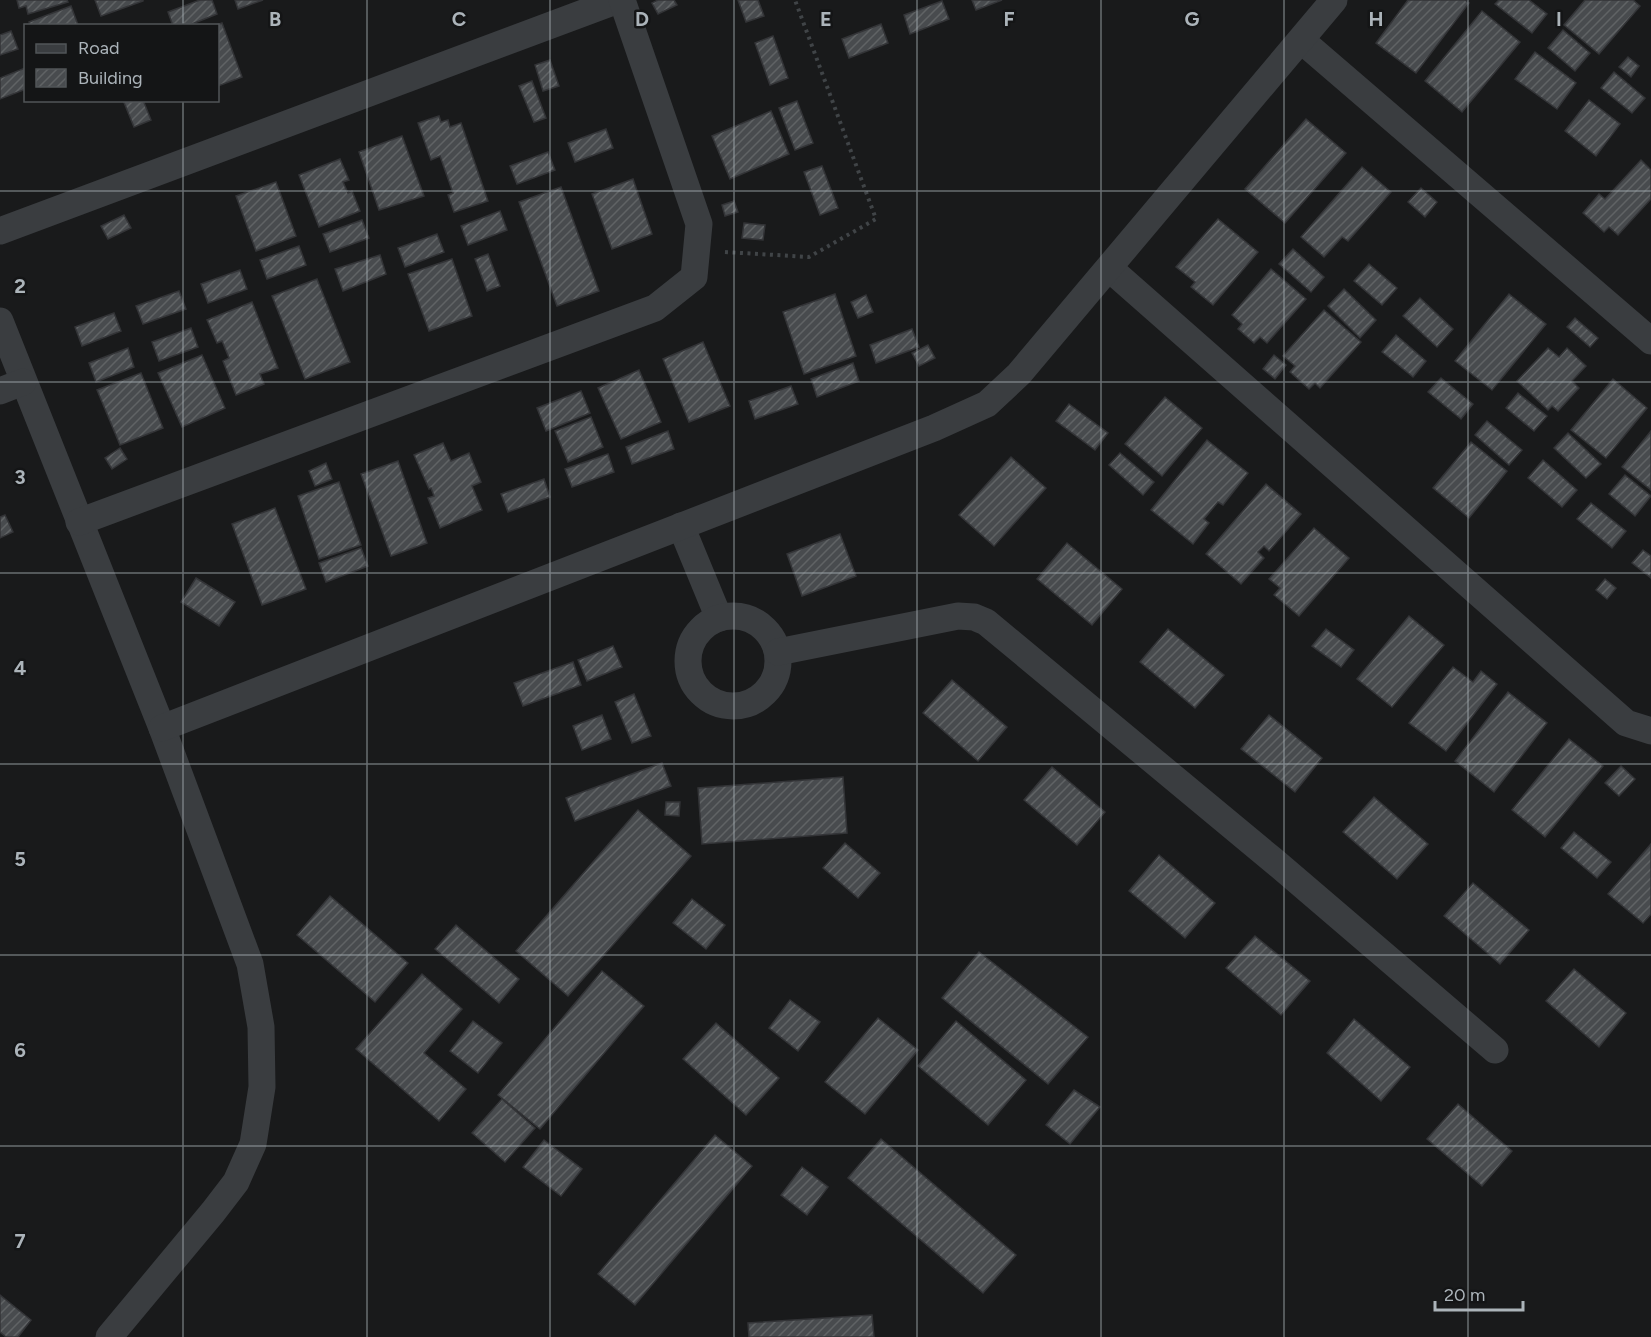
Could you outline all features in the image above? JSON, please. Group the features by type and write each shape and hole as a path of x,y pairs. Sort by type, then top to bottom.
{"street":[{"path":"0,231 620,0 699,224 694,277 655,308 79,522"},
{"path":"162,728 934,428 987,404 1019,374 1334,0"},
{"path":"1301,40 1651,341"},
{"path":"1109,268 1626,723 1651,731"},
{"path":"0,321 11,387 79,522 162,728 250,964 261,1027 262,1087 253,1144 236,1182 109,1337"},
{"path":"681,526 719,618"},
{"path":"735,616 749,618 762,626 772,638 778,652 779,666 775,681 766,693 754,702 740,707 724,706 710,701 698,692 687,664 689,649 696,635 706,625 719,618 735,616"},
{"path":"778,652 958,616 974,617 986,622 1274,861 1494,1050"}],"path":[{"path":"696,250 809,257 876,219 795,0"}],"building":[{"path":"17,0 67,0 68,2 28,14 26,6 19,8"},
{"path":"95,0 143,0 143,1 101,16"},
{"path":"200,0 212,0 217,14 192,24 172,24 168,12"},
{"path":"235,0 263,0 238,9"},
{"path":"658,0 674,0 677,5 658,14 652,3"},
{"path":"738,0 758,0 764,16 746,22"},
{"path":"972,0 1002,0 976,10"},
{"path":"1408,0 1465,0 1469,3 1416,73 1376,43"},
{"path":"1499,0 1529,0 1547,14 1532,33 1495,4"},
{"path":"1585,0 1633,0 1640,6 1599,54 1564,25"},
{"path":"942,1 949,19 910,34 904,15"},
{"path":"71,6 78,24 30,24 29,22"},
{"path":"1482,11 1520,42 1462,112 1425,81"},
{"path":"222,23 242,77 219,86 219,24"},
{"path":"881,24 888,43 849,58 842,39"},
{"path":"1563,30 1590,53 1575,71 1548,48"},
{"path":"11,31 18,49 0,55 0,35"},
{"path":"773,36 788,78 770,85 755,43"},
{"path":"1535,52 1576,83 1557,109 1515,79"},
{"path":"1628,57 1639,66 1631,77 1619,67"},
{"path":"550,60 559,86 543,91 535,65"},
{"path":"24,68 24,90 0,99 0,78"},
{"path":"1614,72 1645,98 1632,113 1601,88"},
{"path":"532,81 546,118 534,122 519,86"},
{"path":"1589,100 1620,124 1596,156 1565,131"},
{"path":"797,101 813,143 795,150 779,108"},
{"path":"124,102 144,102 151,120 134,127"},
{"path":"771,111 789,154 730,179 712,136"},
{"path":"439,116 441,122 448,120 450,127 461,123 488,201 454,212 448,195 453,193 440,156 431,160 418,123"},
{"path":"1306,119 1346,153 1285,223 1245,189"},
{"path":"606,129 613,148 575,162 568,143"},
{"path":"402,136 424,196 379,210 359,152"},
{"path":"548,152 555,170 517,184 510,166"},
{"path":"340,159 349,180 343,182 348,193 352,191 360,211 319,227 299,175"},
{"path":"1641,160 1651,170 1651,199 1618,235 1609,227 1604,232 1583,213 1599,194 1605,199"},
{"path":"822,166 838,208 820,215 804,172"},
{"path":"1362,167 1391,192 1348,241 1342,237 1324,257 1301,237"},
{"path":"633,179 652,234 612,249 592,194"},
{"path":"276,182 296,236 256,251 236,196"},
{"path":"561,187 599,291 557,306 519,202"},
{"path":"1421,188 1437,202 1425,217 1408,202"},
{"path":"734,201 738,212 725,216 722,205"},
{"path":"500,211 507,230 468,245 461,226"},
{"path":"124,215 131,228 108,239 101,226"},
{"path":"1218,219 1258,252 1213,305 1191,287 1195,282 1176,267"},
{"path":"362,220 369,238 330,252 323,234"},
{"path":"744,223 765,225 763,240 742,238"},
{"path":"437,234 444,252 405,267 398,248"},
{"path":"299,246 306,265 267,279 260,260"},
{"path":"1293,249 1324,277 1311,292 1279,264"},
{"path":"488,254 500,286 487,291 475,259"},
{"path":"380,255 386,274 343,291 335,269"},
{"path":"452,259 472,316 429,331 408,274"},
{"path":"1369,264 1397,288 1382,305 1354,281"},
{"path":"1271,269 1306,299 1267,343 1260,337 1254,343 1238,329 1242,324 1232,315"},
{"path":"240,270 247,289 208,303 201,284"},
{"path":"317,279 350,362 305,379 272,296"},
{"path":"1344,289 1376,320 1360,338 1328,306"},
{"path":"179,291 186,309 143,324 136,306"},
{"path":"835,294 856,356 804,374 783,312"},
{"path":"1509,294 1546,324 1492,390 1455,361"},
{"path":"866,295 873,312 858,318 851,302"},
{"path":"1420,298 1453,329 1437,347 1403,316"},
{"path":"252,302 278,368 260,374 264,384 236,395 223,361 229,358 222,341 217,343 207,320"},
{"path":"1324,310 1361,342 1320,388 1315,383 1309,389 1290,372 1295,366 1283,356"},
{"path":"114,313 121,331 82,346 75,327"},
{"path":"1575,318 1598,338 1590,347 1567,327"},
{"path":"191,328 198,347 159,361 152,342"},
{"path":"912,329 919,347 876,363 870,345"},
{"path":"1396,335 1426,361 1413,377 1382,352"},
{"path":"703,342 730,406 689,422 663,359"},
{"path":"928,345 935,358 919,366 912,353"},
{"path":"128,348 134,367 96,382 89,363"},
{"path":"1548,348 1559,357 1567,348 1586,366 1572,381 1579,388 1558,411 1552,406 1548,410 1517,381"},
{"path":"202,355 225,408 182,427 158,373"},
{"path":"1274,355 1286,365 1275,379 1263,369"},
{"path":"853,363 859,381 817,397 811,379"},
{"path":"639,370 661,422 621,439 598,388"},
{"path":"141,373 163,428 120,445 97,390"},
{"path":"1441,378 1473,404 1461,419 1428,392"},
{"path":"1613,379 1647,408 1606,458 1571,430"},
{"path":"791,386 798,404 755,419 749,401"},
{"path":"581,391 590,413 546,431 537,408"},
{"path":"1518,393 1547,416 1534,431 1506,408"},
{"path":"1165,397 1202,428 1162,476 1125,444"},
{"path":"1069,404 1108,433 1095,450 1056,421"},
{"path":"591,417 603,447 568,462 555,431"},
{"path":"1487,421 1522,450 1509,465 1475,435"},
{"path":"668,431 674,449 632,464 626,447"},
{"path":"1651,431 1651,490 1622,467"},
{"path":"1568,433 1601,464 1586,478 1554,448"},
{"path":"1207,440 1248,473 1223,505 1218,502 1204,519 1209,523 1193,544 1151,510"},
{"path":"1471,442 1507,471 1469,518 1433,488"},
{"path":"443,443 451,461 469,453 481,482 472,486 482,510 440,528 428,498 434,496 414,455"},
{"path":"120,448 127,459 112,469 105,458"},
{"path":"1120,453 1154,482 1143,495 1109,465"},
{"path":"608,454 614,472 572,487 565,469"},
{"path":"1011,457 1046,488 994,546 959,515"},
{"path":"1543,460 1577,490 1562,507 1528,478"},
{"path":"398,461 427,543 391,556 361,474"},
{"path":"326,463 332,479 315,486 309,471"},
{"path":"1625,475 1651,496 1635,516 1609,494"},
{"path":"544,479 550,497 508,512 501,494"},
{"path":"339,482 361,545 319,559 298,496"},
{"path":"1266,484 1301,514 1269,551 1264,546 1258,552 1264,558 1241,584 1206,554"},
{"path":"1591,503 1626,531 1612,548 1577,519"},
{"path":"275,508 306,589 262,605 232,524"},
{"path":"5,515 13,532 0,538 0,517"},
{"path":"1314,528 1349,558 1299,616 1274,595 1280,588 1269,579"},
{"path":"840,534 856,576 802,596 787,554"},
{"path":"1067,543 1122,589 1092,625 1037,579"},
{"path":"361,548 368,566 326,582 319,563"},
{"path":"1643,550 1651,556 1651,578 1632,563"},
{"path":"196,578 235,602 219,626 181,602"},
{"path":"1605,579 1616,588 1607,599 1596,590"},
{"path":"1409,616 1444,645 1392,707 1357,679"},
{"path":"1168,629 1224,675 1195,708 1140,662"},
{"path":"1326,629 1354,650 1341,667 1312,646"},
{"path":"613,646 622,667 587,681 578,660"},
{"path":"573,662 581,685 523,706 514,683"},
{"path":"1453,667 1473,682 1481,671 1497,684 1446,751 1409,723"},
{"path":"952,680 1007,727 978,761 923,713"},
{"path":"1508,692 1547,723 1494,792 1455,761"},
{"path":"634,694 651,736 632,743 615,702"},
{"path":"602,715 611,739 582,750 573,726"},
{"path":"1269,715 1322,758 1295,792 1241,749"},
{"path":"1569,739 1603,766 1545,837 1512,810"},
{"path":"662,763 671,786 575,821 566,798"},
{"path":"1621,766 1635,779 1619,796 1605,783"},
{"path":"1052,767 1105,812 1077,845 1024,800"},
{"path":"843,777 847,833 702,844 698,788"},
{"path":"1374,797 1428,844 1397,879 1343,832"},
{"path":"666,802 680,802 679,816 665,815"},
{"path":"638,810 691,856 568,996 516,951"},
{"path":"1574,832 1611,862 1597,878 1561,848"},
{"path":"845,843 880,873 858,898 823,868"},
{"path":"1651,844 1651,914 1643,923 1608,894"},
{"path":"1159,855 1215,903 1185,938 1129,891"},
{"path":"1473,883 1529,930 1500,964 1444,916"},
{"path":"330,896 408,963 375,1002 297,935"},
{"path":"692,899 725,925 706,949 673,923"},
{"path":"456,925 519,979 499,1003 435,949"},
{"path":"1255,936 1310,981 1281,1015 1226,968"},
{"path":"979,952 1088,1037 1048,1084 942,998"},
{"path":"1574,969 1626,1013 1599,1047 1546,1001"},
{"path":"602,971 644,1006 540,1129 498,1095"},
{"path":"422,974 462,1009 424,1053 466,1089 439,1121 356,1049"},
{"path":"790,1000 820,1022 798,1051 769,1028"},
{"path":"878,1018 918,1050 865,1114 825,1082"},
{"path":"1354,1019 1410,1067 1381,1101 1327,1053"},
{"path":"473,1021 502,1043 478,1073 450,1051"},
{"path":"956,1021 1026,1080 988,1125 918,1066"},
{"path":"716,1023 779,1078 746,1115 683,1059"},
{"path":"1074,1090 1100,1107 1070,1144 1046,1125"},
{"path":"502,1099 535,1128 505,1162 472,1133"},
{"path":"1458,1104 1512,1151 1482,1186 1427,1139"},
{"path":"715,1135 752,1166 635,1305 598,1274"},
{"path":"881,1139 1016,1255 983,1293 848,1178"},
{"path":"544,1140 582,1169 561,1196 523,1167"},
{"path":"802,1167 828,1187 807,1215 781,1195"},
{"path":"0,1295 31,1320 18,1337 6,1337 0,1332"},
{"path":"872,1315 874,1337 749,1337 748,1323"}]}
